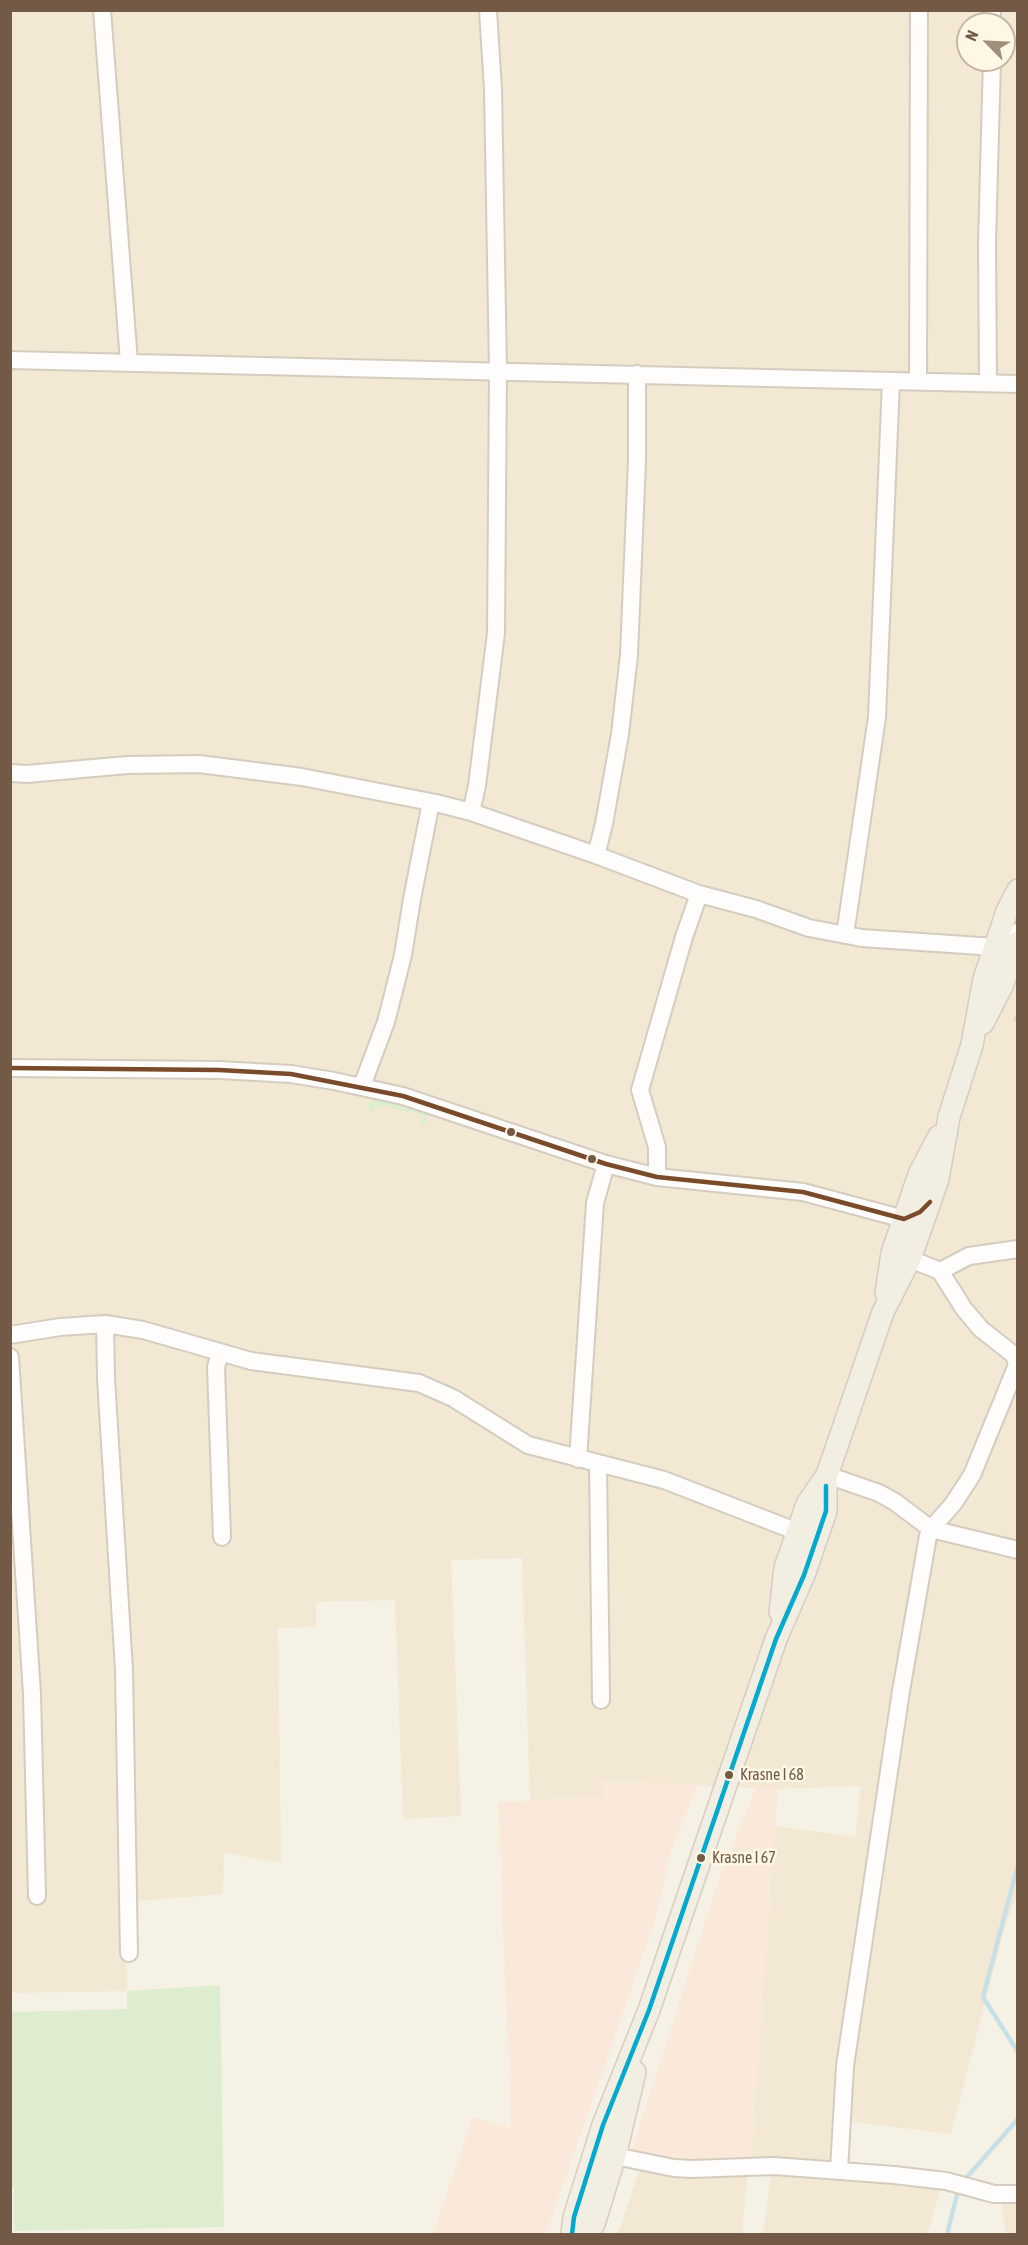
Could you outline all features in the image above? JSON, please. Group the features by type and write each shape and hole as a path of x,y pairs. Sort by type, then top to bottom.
{"main road":[{"path":"776,1639 785,1568 807,1503 826,1477 883,1312 913,1253 938,1179 949,1117 972,1045 984,979 1007,911 1017,890"},
{"path":"972,1045 1002,986 1017,942"},
{"path":"883,1312 892,1253 920,1172 949,1117"},
{"path":"572,2235 574,2217 603,2125 649,2010 776,1639 806,1569 826,1511 826,1477"},
{"path":"588,2235 594,2224 615,2156 649,2010"}],"street":[{"path":"102,10 129,363"},
{"path":"471,812 477,786 496,633 498,371 493,89 488,10"},
{"path":"918,381 919,10"},
{"path":"988,382 987,243 992,72"},
{"path":"10,360 1017,384"},
{"path":"596,855 604,824 620,734 629,655 637,461 637,374"},
{"path":"845,935 877,717 891,381"},
{"path":"10,773 27,774 127,765 199,764 302,777 471,812 596,855 699,894 756,909 809,928 862,938 995,947 1017,932"},
{"path":"362,1086 386,1022 398,977 431,802"},
{"path":"657,1177 657,1146 640,1090 699,894"},
{"path":"995,947 1003,968 1002,986"},
{"path":"10,1068 291,1074 362,1086 430,1104 606,1164 657,1177 803,1192 904,1220 920,1212 930,1202"},
{"path":"578,1459 595,1203 606,1164"},
{"path":"839,2170 845,2066 901,1691 928,1536 972,1475 1017,1365 1014,1354 981,1329 964,1309 940,1271 913,1253 912,1234 904,1220"},
{"path":"940,1271 969,1256 1017,1249"},
{"path":"10,1335 60,1327 105,1324 143,1330 251,1361 419,1383 453,1398 528,1445 680,1485 798,1532 812,1528 823,1519"},
{"path":"105,1324 106,1378 124,1670 129,1953"},
{"path":"220,1353 216,1367 222,1537"},
{"path":"10,1357 32,1694 37,1896"},
{"path":"598,1463 601,1700"},
{"path":"826,1477 879,1493 901,1506 931,1529 1017,1550"},
{"path":"798,1532 806,1569"},
{"path":"615,2156 692,2169 774,2166 839,2170 946,2181 994,2194 1017,2194"}],"shaded area":[{"path":"10,11 1017,11 1018,1892 1003,1933 951,2134 837,2120 832,2164 751,2162 775,1826 855,1837 861,1786 778,1789 603,1781 603,1798 530,1800 522,1558 451,1560 461,1816 403,1819 395,1600 316,1602 316,1627 278,1628 281,1863 224,1853 223,1894 124,1902 127,1991 11,1993"},
{"path":"603,1781 698,1785 671,1851 654,1923 546,2234 433,2234 473,2117 511,2128 498,1802 603,1798"},
{"path":"756,1788 778,1789 751,2162 628,2162 719,1879"},
{"path":"654,2169 748,2172 742,2234 618,2234 639,2170 647,2173"},
{"path":"771,2173 942,2186 927,2234 763,2234"},
{"path":"1017,2202 1017,2234 1006,2234 1001,2203"}],"green space":[{"path":"374,1098 427,1113 427,1123 418,1125 425,1117 421,1114 415,1112 413,1114 410,1111 407,1113 403,1110 401,1112 398,1108 396,1110 386,1106 384,1108 380,1105 371,1114 368,1105"},
{"path":"220,1985 224,2227 14,2231 14,2188 10,2188 11,2012 127,2009 127,1991"}],"waterway":[{"path":"1018,1865 983,1997 1018,2052"},
{"path":"947,2234 958,2191 966,2178 1018,2119"}],"transit line":[{"path":"10,1068 219,1070 291,1074 403,1096 606,1164 657,1177 803,1192 904,1219 920,1212 930,1202"},
{"path":"572,2234 574,2217 603,2125 649,2010 776,1639 804,1575 826,1511 826,1486"}],"place":[{"name":"Krasne I 68","path":"729,1775"},
{"name":"Krasne I 67","path":"701,1858"}]}
